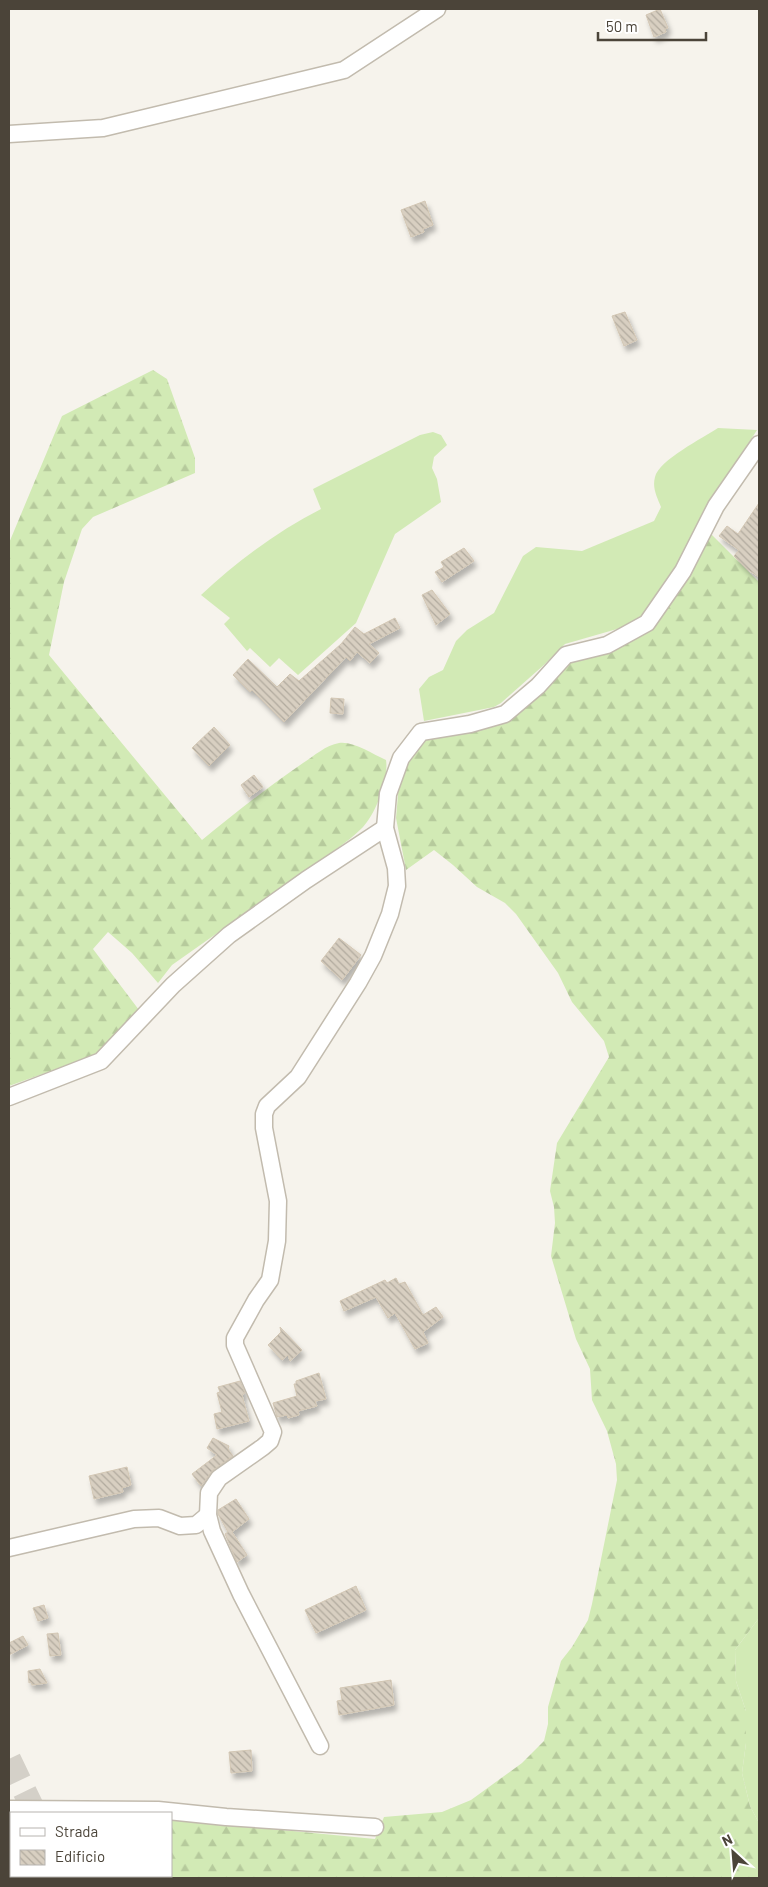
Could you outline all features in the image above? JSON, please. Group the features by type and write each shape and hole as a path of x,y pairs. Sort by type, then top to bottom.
{"street":[{"path":"9,134 103,128 344,70 437,9"},
{"path":"320,1746 241,1594 212,1531 208,1515 209,1493 219,1478 264,1447 270,1441 273,1432 235,1345 235,1338 256,1300 270,1280 278,1241 278,1201 264,1128 264,1114 267,1106 298,1078 358,983 373,956 390,914 397,886 396,868 385,828 388,794 401,758 421,732 470,724 505,714 538,686 566,655 607,645 647,622 683,571 716,506 759,444"},
{"path":"9,1097 101,1061 173,985 229,935 306,880 385,828"},
{"path":"9,1548 134,1519 159,1518 180,1526 196,1525 208,1515"},
{"path":"9,1808 158,1810 226,1817 376,1827"}],"green space":[{"path":"153,370 167,379 195,458 195,473 93,517 82,529 64,582 49,655 202,840 277,781 320,751 334,744 351,744 386,760 385,777 377,805 362,828 338,848 172,965 158,983 132,953 108,932 93,949 139,1010 98,1054 9,1086 9,543 62,416"},
{"path":"718,428 757,430 718,491 669,578 650,606 639,618 624,627 565,644 545,664 494,707 424,721 419,689 429,677 443,670 456,641 467,630 494,613 523,556 536,547 582,551 654,521 661,507 654,485 658,470 693,443"},
{"path":"433,432 441,435 447,445 434,457 432,468 437,479 441,502 395,534 356,623 298,675 279,658 270,667 250,648 247,651 224,624 230,618 201,595 258,548 289,527 321,509 313,489 420,435"},
{"path":"710,533 759,582 759,1618 735,1650 736,1681 746,1711 746,1743 742,1773 750,1806 759,1823 759,1878 117,1878 172,1877 172,1819 375,1839 384,1817 442,1812 471,1800 522,1763 544,1741 548,1724 548,1707 561,1661 588,1620 617,1480 616,1464 607,1431 592,1400 590,1369 576,1339 551,1256 555,1223 550,1191 557,1143 609,1057 604,1041 572,1002 558,973 516,914 505,903 477,887 434,850 406,870 396,818 399,783 412,753 428,737 499,722 566,662 619,647 647,633 686,578"},
{"path":"759,1618 759,1823 750,1806 742,1773 746,1743 746,1711 736,1681 735,1650"}],"building":[{"path":"660,9 668,28 665,29 666,32 654,37 646,15"},
{"path":"425,201 433,225 423,229 424,232 411,237 401,210"},
{"path":"625,312 637,340 624,346 612,316"},
{"path":"759,503 759,577 748,570 734,556 739,550 719,536 727,526 738,534"},
{"path":"464,548 474,561 442,582 435,572 444,567 441,562"},
{"path":"432,590 450,614 436,625 422,595"},
{"path":"395,618 400,628 369,644 379,653 370,663 357,652 350,661 346,657 284,722 252,690 250,692 233,675 248,659 277,687 290,674 299,681 341,644 355,627 364,634"},
{"path":"331,698 344,699 343,714 330,713"},
{"path":"214,727 230,745 209,766 192,748"},
{"path":"254,775 263,787 249,797 241,785"},
{"path":"339,938 361,955 342,980 321,961"},
{"path":"396,1278 399,1284 405,1282 423,1315 436,1307 443,1317 423,1332 428,1343 415,1349 395,1313 388,1318 376,1297 344,1311 340,1301 385,1280 387,1283"},
{"path":"280,1327 302,1350 290,1361 288,1355 282,1360 268,1345 281,1332"},
{"path":"319,1373 326,1399 315,1401 317,1406 298,1411 299,1415 288,1418 287,1415 277,1417 273,1403 297,1396 294,1384 296,1384 296,1381"},
{"path":"240,1381 245,1393 242,1395 249,1421 217,1429 214,1414 222,1412 217,1393 220,1392 218,1387"},
{"path":"213,1438 229,1446 228,1449 233,1456 213,1470 201,1486 192,1474 217,1455 207,1448"},
{"path":"127,1467 131,1485 122,1488 123,1492 94,1499 89,1476"},
{"path":"236,1499 249,1519 232,1532 247,1555 237,1562 225,1534 228,1532 218,1514 218,1510"},
{"path":"356,1586 366,1610 316,1633 305,1610"},
{"path":"44,1605 48,1618 38,1621 33,1608"},
{"path":"58,1633 61,1655 50,1656 47,1634"},
{"path":"23,1636 28,1645 9,1655 9,1643"},
{"path":"40,1669 47,1683 32,1685 31,1682 29,1683 28,1671"},
{"path":"391,1680 394,1705 339,1715 337,1701 342,1700 340,1688"},
{"path":"251,1750 252,1771 231,1773 229,1752"}],"tunnel":[{"path":"9,1759 35,1812"}]}
